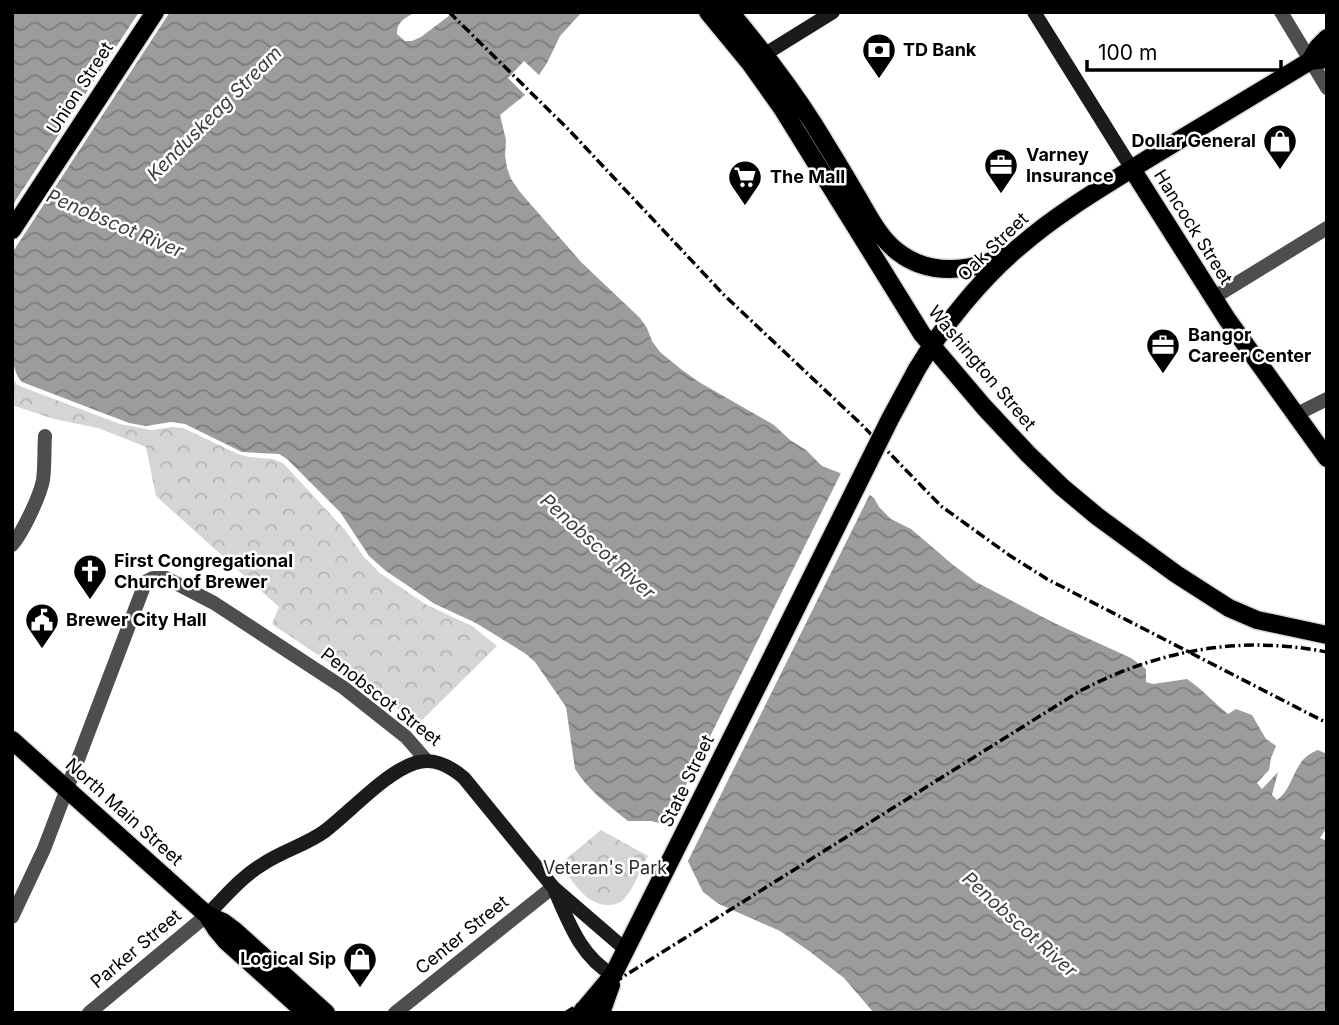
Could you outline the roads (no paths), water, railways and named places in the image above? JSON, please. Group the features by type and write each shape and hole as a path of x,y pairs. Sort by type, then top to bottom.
{"main road":[{"name":"Union Street","path":"12,230 155,12"},
{"name":"Washington Street","path":"708,12 758,59 805,110 873,222 897,251 920,264 947,269 982,264 1016,249"},
{"name":"Washington Street","path":"730,12 796,128 918,327 999,425 1053,479 1098,517 1228,608 1257,620 1327,635"},
{"path":"1318,60 1318,47 1327,38"},
{"name":"Oak Street","path":"760,681 896,406 932,346 974,294 1016,249 1063,213 1132,169 1318,60"},
{"name":"Hancock Street","path":"1132,169 1213,298 1327,458"},
{"path":"1306,630 1327,628"},
{"name":"State Street","path":"601,1013 613,975 760,681"},
{"name":"North Main Street","path":"12,740 207,915 226,941 306,1013"},
{"name":"North Main Street","path":"207,915 235,931 326,1013"},
{"name":"State Street","path":"582,1013 613,975"}],"street":[{"path":"758,59 834,12"},
{"name":"Hancock Street","path":"1034,12 1132,169"},
{"path":"1281,12 1318,60 1327,88"},
{"path":"1213,298 1327,228"},
{"path":"1295,415 1327,399"},
{"path":"12,545 31,512 43,482 45,436"},
{"name":"Penobscot Street","path":"66,789 144,586 153,578 166,578 214,603 344,688 407,737 427,761 449,767 464,778 553,887"},
{"path":"207,915 253,870 325,831 398,771 414,763 427,761"},
{"path":"12,917 44,849 66,789"},
{"path":"553,887 626,950"},
{"path":"553,887 583,948 597,964 613,975"},
{"name":"Center Street","path":"395,1013 553,887"},
{"name":"Parker Street","path":"89,1013 207,915"}],"water":[{"path":"12,12 416,12 402,20 397,30 397,34 405,41 412,41 454,12 582,12 560,36 539,75 524,61 508,78 525,95 500,115 506,140 507,168 520,192 581,262 640,318 660,352 699,382 774,425 822,466 840,473 874,498 891,519 911,529 976,582 1052,622 1131,658 1146,669 1146,682 1153,684 1187,679 1228,714 1236,709 1252,715 1266,739 1276,746 1269,770 1257,783 1262,789 1278,772 1272,795 1277,800 1288,788 1303,760 1318,750 1327,754 1327,827 1320,838 1327,841 1327,1013 874,1013 844,978 809,951 780,931 719,904 703,892 673,831 663,824 651,821 628,821 599,797 575,769 566,707 535,662 476,623 435,604 386,571 369,556 340,512 287,459 279,454 242,452 185,424 171,422 146,426 129,423 22,382 15,371 12,332"}],"railway":[{"path":"449,12 569,130 724,295 861,424 941,506 1047,579 1327,723"},
{"path":"565,1013 1080,691 1109,677 1169,656 1231,646 1263,645 1327,652"}],"place":[{"name":"TD Bank","path":"879,80"},
{"name":"Dollar General","path":"1280,171"},
{"name":"Varney Insurance","path":"1001,195"},
{"name":"The Mall","path":"745,207"},
{"name":"Bangor Career Center","path":"1163,375"},
{"name":"First Congregational Church of Brewer","path":"90,601"},
{"name":"Brewer City Hall","path":"42,650"},
{"name":"Logical Sip","path":"360,989"}],"water label":[{"name":"Kenduskeag Stream","path":"214,113"},
{"name":"Penobscot River","path":"115,223"},
{"name":"Penobscot River","path":"598,546"},
{"name":"Penobscot River","path":"1020,924"}],"park label":[{"name":"Veteran's Park","path":"605,868"}]}
